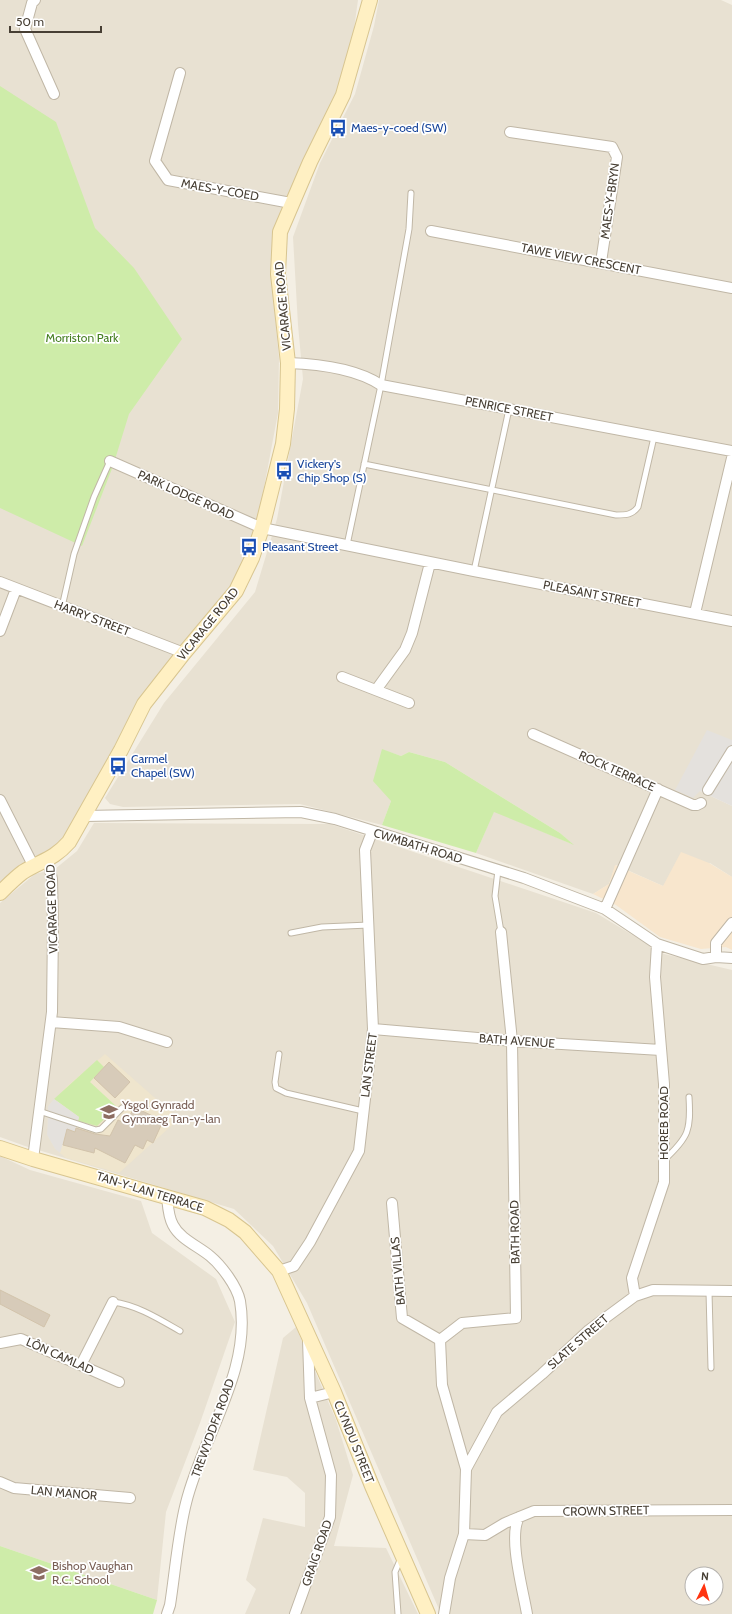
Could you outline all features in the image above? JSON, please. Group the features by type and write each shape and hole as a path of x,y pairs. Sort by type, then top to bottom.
{"street":[{"path":"34,0 25,29 54,94"},
{"name":"VICARAGE ROAD","path":"33,1159 51,1022 53,926 52,879 48,860 59,853 69,842 85,816 144,704 236,591 252,558 262,528 283,444 287,409 288,363 278,274 280,232 291,203 343,95 370,0"},
{"name":"MAES-Y-COED","path":"180,73 155,161 168,180 291,203"},
{"name":"MAES-Y-BRYN","path":"510,132 612,147 617,157 601,262"},
{"name":"TAWE VIEW CRESCENT","path":"431,231 732,288"},
{"name":"PENRICE STREET","path":"288,363 314,364 367,376 381,385 732,451"},
{"path":"695,613 732,458"},
{"name":"PARK LODGE ROAD","path":"110,462 262,528"},
{"path":"262,528 430,563 412,633 405,650 376,690"},
{"name":"PLEASANT STREET","path":"430,563 732,621"},
{"name":"HARRY STREET","path":"0,582 184,653"},
{"path":"0,631 16,589"},
{"path":"342,677 409,703"},
{"name":"ROCK TERRACE","path":"532,734 693,805 698,805 701,803"},
{"path":"708,790 732,751"},
{"path":"605,909 658,789"},
{"path":"0,800 34,867"},
{"name":"CWMBATH ROAD","path":"85,816 301,812 335,819 372,832 498,870 605,909 657,944 703,959 716,957 732,958"},
{"name":"LAN STREET","path":"279,1271 294,1266 302,1254 358,1151 373,1029 365,850 372,832"},
{"path":"0,893 14,879 48,860"},
{"path":"716,957 716,942 732,923"},
{"name":"BATH ROAD","path":"440,1340 462,1323 516,1318 512,1041 501,932"},
{"name":"HOREB ROAD","path":"635,1296 632,1278 664,1182 664,1084 655,977 657,944"},
{"path":"51,1022 119,1027 167,1042"},
{"name":"BATH AVENUE","path":"373,1029 512,1041 661,1050"},
{"name":"TAN-Y-LAN TERRACE","path":"0,1148 33,1159 205,1208 229,1220 244,1232 279,1271"},
{"name":"TREWYDDFA ROAD","path":"166,1196 168,1212 173,1226 184,1238 210,1256 226,1273 239,1299 242,1324 233,1378 186,1503 170,1605 167,1614"},
{"name":"BATH VILLAS","path":"392,1203 402,1318 440,1340"},
{"name":"CLYNDU STREET","path":"279,1271 334,1392 372,1486 428,1614"},
{"name":"SLATE STREET","path":"466,1468 497,1412 542,1374 589,1330 635,1296 653,1290 709,1292 732,1291"},
{"path":"81,1365 113,1302"},
{"name":"GRAIG ROAD","path":"296,1614 330,1517 331,1476 310,1398 308,1336"},
{"name":"LÔN CAMLAD","path":"0,1343 21,1338 119,1382"},
{"path":"440,1340 442,1385 466,1468 464,1534 450,1578 444,1614"},
{"path":"310,1398 334,1392"},
{"name":"LAN MANOR","path":"0,1482 14,1488 130,1498"},
{"name":"CROWN STREET","path":"464,1534 485,1535 519,1517 534,1512 732,1510"},
{"path":"519,1517 515,1523 515,1539 527,1614"}],"lane":[{"path":"347,545 381,385 409,229 411,193"},
{"path":"474,571 509,409"},
{"path":"364,464 616,516 634,512 641,498 654,437"},
{"path":"62,606 74,554 94,497 110,462"},
{"path":"498,870 495,896 501,932"},
{"path":"291,933 322,927 369,925"},
{"path":"279,1054 275,1082 276,1088 286,1093 363,1111"},
{"path":"664,1160 682,1144 688,1131 690,1116 689,1097"},
{"path":"39,1111 96,1130 101,1129 122,1108"},
{"path":"709,1292 710,1368"},
{"path":"113,1302 121,1303 155,1316 180,1331"},
{"path":"398,1614 395,1572 396,1566 402,1555"}],"shaded area":[{"path":"0,0 358,0 354,29 343,78 278,220 271,273 279,358 278,413 256,530 243,566 232,586 177,655 67,838 47,854 10,874 0,885"},
{"path":"379,0 721,0 732,5 732,740 700,791 732,806 732,877 710,863 663,886 616,865 609,884 593,894 476,853 494,811 572,844 560,833 445,762 409,752 401,756 383,750 391,801 382,825 300,804 123,807 110,804 105,798 164,703 255,592 277,519 303,379 293,237 320,163 355,94 374,26"},
{"path":"707,730 732,740 732,806 700,791 693,798 675,790"},
{"path":"94,823 330,824 596,913 664,954 732,970 732,1614 441,1614 307,1303 273,1246 234,1209 25,1146 0,1137 0,903 35,874 55,869 77,851"},
{"path":"681,852 709,863 732,877 732,950 726,947 701,949 660,937 616,905 593,894 609,884 615,865 663,886"},
{"name":"Ysgol Gynradd Gymraeg Tan-y-lan","path":"105,1054 179,1119 119,1173 66,1158 55,1149 47,1135 48,1106 67,1086"},
{"path":"54,1099 79,1117 75,1132 67,1130 60,1153 55,1149 47,1135 48,1106"},
{"path":"0,1156 30,1170 141,1201 152,1233 216,1279 235,1322 200,1423 166,1512 157,1600 0,1546"},
{"path":"296,1327 336,1420 353,1475 334,1546 386,1548 418,1614 245,1614 256,1589 246,1580 263,1518 305,1527 305,1493 287,1477 253,1470 283,1338"}],"green space":[{"name":"Morriston Park","path":"0,86 56,122 95,228 134,268 182,339 129,414 113,466 82,546 0,508"},
{"path":"382,749 401,756 409,752 445,762 560,833 574,845 494,812 476,853 382,825 391,801 373,781"},
{"path":"97,1060 104,1067 90,1082 117,1107 97,1126 78,1121 79,1117 54,1099"},
{"name":"Bishop Vaughan R.C. School","path":"0,1546 157,1600 153,1614 0,1614"}],"building":[{"path":"109,1062 130,1082 115,1098 94,1078"},
{"path":"134,1107 163,1121 153,1143 147,1140 143,1149 135,1145 125,1163 95,1148 94,1153 63,1145 67,1129 75,1132 76,1128 95,1134 110,1136 118,1120 126,1124"},
{"path":"0,1290 50,1315 44,1327 0,1304"}],"place":[{"name":"Maes-y-coed (SW)","path":"338,128"},
{"name":"Vickery's Chip Shop (S)","path":"284,471"},
{"name":"Pleasant Street","path":"249,547"},
{"name":"Carmel Chapel (SW)","path":"118,766"},
{"name":"Ysgol Gynradd Gymraeg Tan-y-lan","path":"109,1112"},
{"name":"Bishop Vaughan R.C. School","path":"39,1573"}]}
